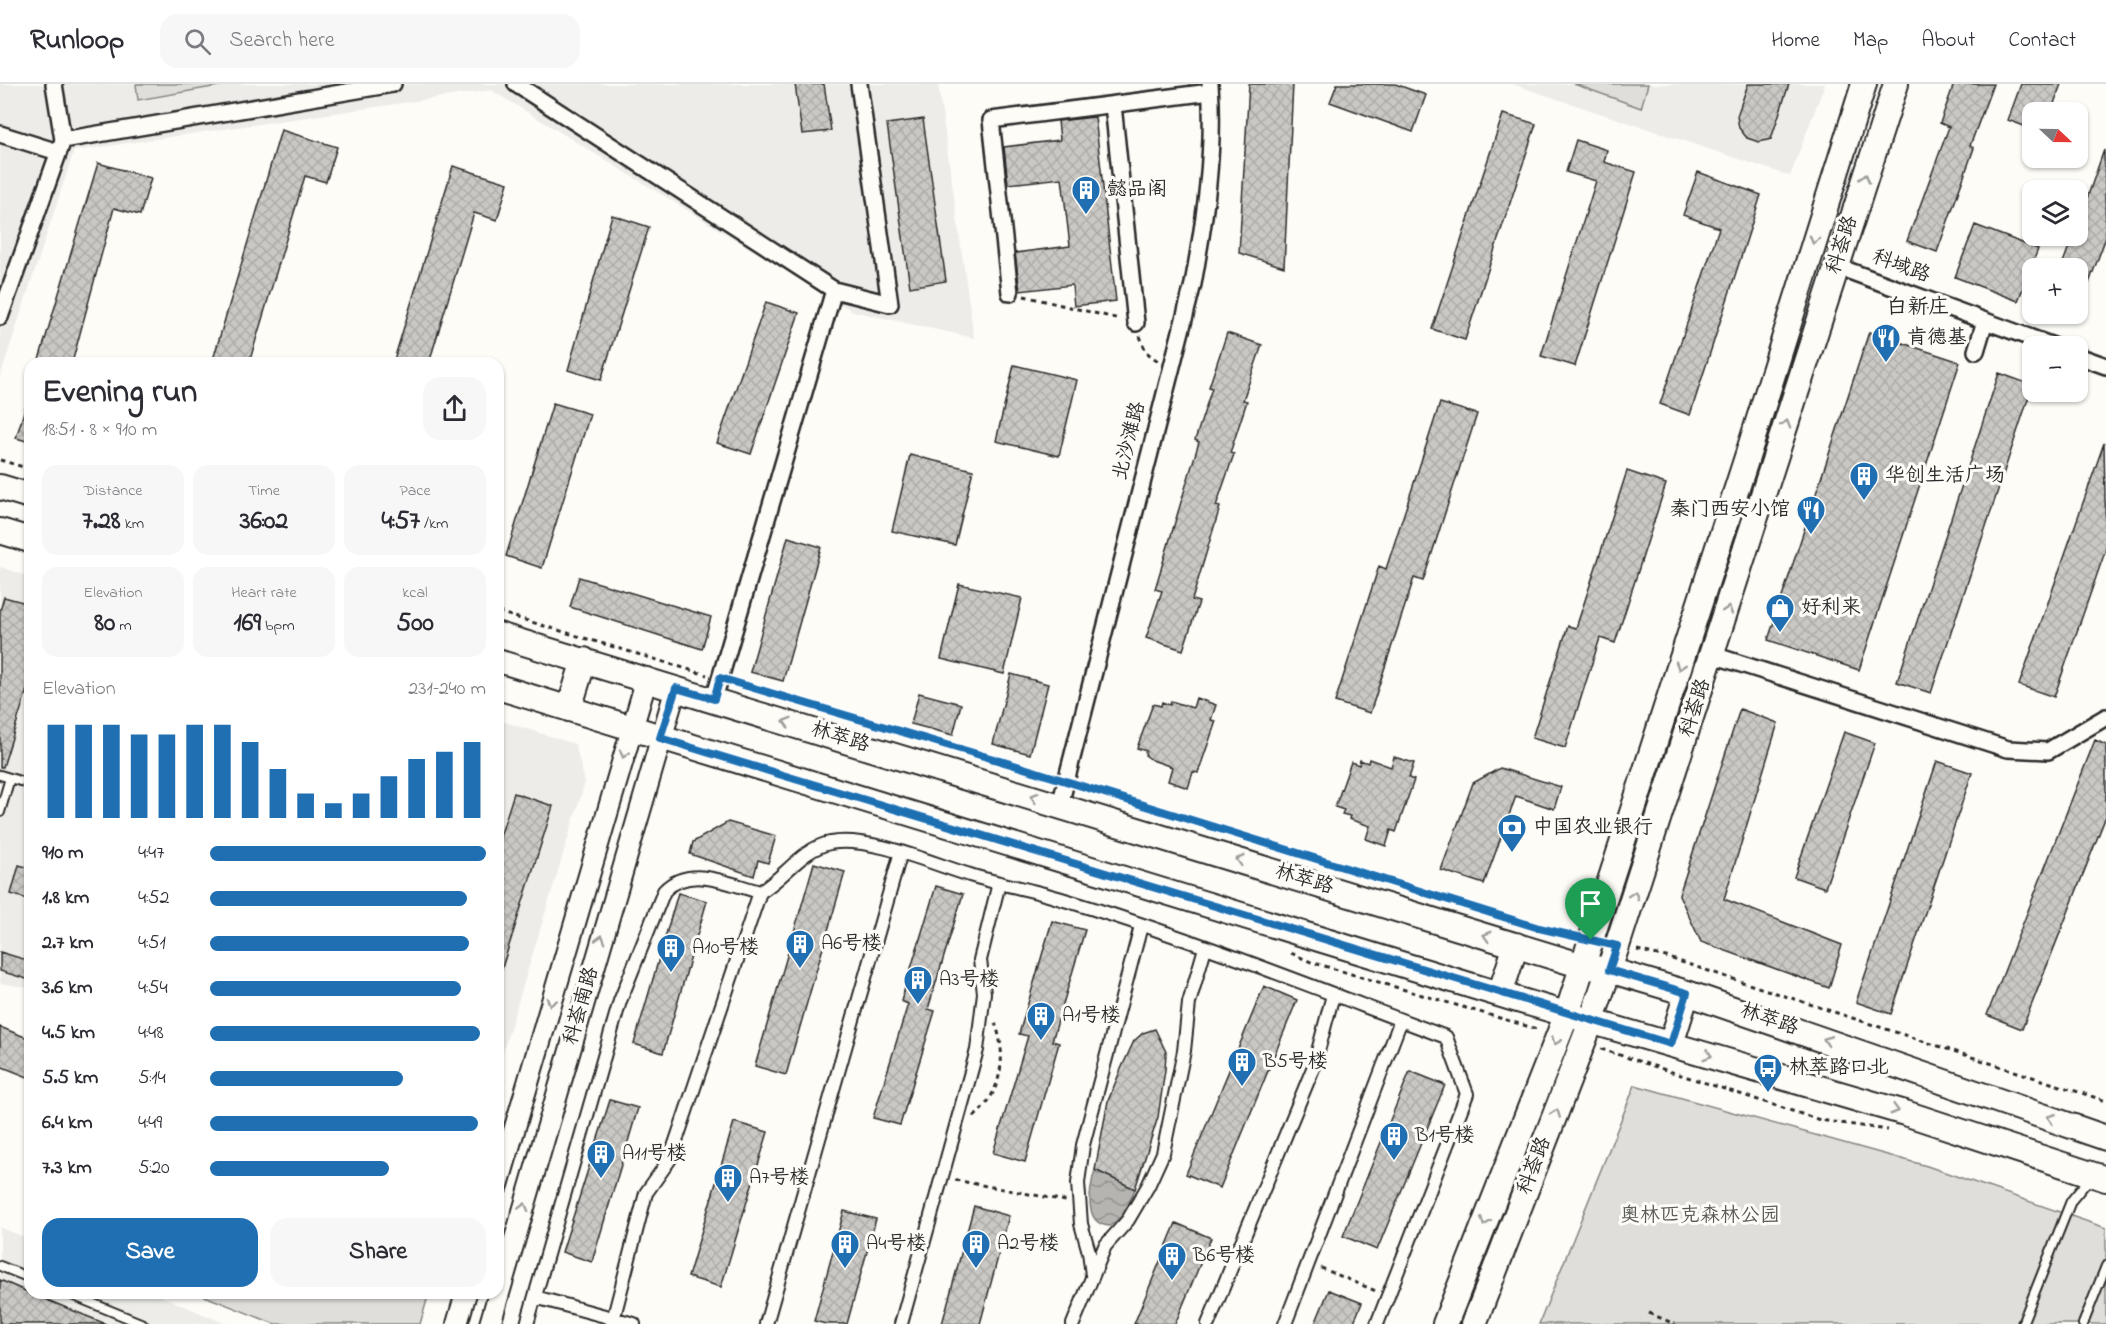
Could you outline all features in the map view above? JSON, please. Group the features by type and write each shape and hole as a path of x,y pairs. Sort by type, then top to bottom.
{"main road":[{"name":"科荟路","path":"1445,1324 1567,1014 1748,458 1864,84"},
{"name":"科荟路","path":"1474,1324 1609,970 1713,655 1896,84"},
{"path":"0,487 24,494"},
{"path":"0,531 24,538"},
{"name":"林萃路","path":"504,637 676,688 717,689 1063,793 1516,945 1583,966 1609,970 1687,993 2106,1138"},
{"path":"569,709 584,660"},
{"path":"504,689 1591,1022 1905,1113 2100,1176"},
{"path":"1500,994 1516,945"},
{"path":"1671,1044 1687,993"}],"street":[{"path":"0,317 61,146 54,84"},
{"path":"0,134 61,146 393,84"},
{"path":"516,84 834,290 890,304 859,84"},
{"path":"1010,293 991,120 1113,105 1210,88"},
{"name":"北沙滩路","path":"1063,793 1193,284 1204,222 1213,139 1210,88"},
{"path":"1113,105 1136,323"},
{"name":"科域路","path":"1836,266 2026,336"},
{"path":"717,689 834,290"},
{"path":"1976,351 1985,321"},
{"path":"2088,360 2106,366"},
{"path":"1713,655 2008,749 2048,751 2106,717"},
{"name":"科荟南路","path":"504,1164 647,678"},
{"name":"科荟南路","path":"504,1276 676,688"},
{"path":"612,1324 646,1193 670,1159 760,892 778,881 819,846 832,842 902,852 1058,898 1205,948 1446,1037 1467,1094 1377,1324"},
{"path":"766,1324 902,852"},
{"path":"527,1324 620,1001 664,891 674,882 685,877 702,877 760,892"},
{"path":"901,1324 977,1050 984,993 980,960 999,882"},
{"path":"1092,1276 1089,1252 1081,1224 1078,1183 1083,1145 1141,926"},
{"path":"1073,1324 1104,1246 1128,1220 1148,1186 1163,1153 1184,1051 1189,1004 1205,948"},
{"path":"1208,1324 1314,1066 1333,995"},
{"path":"1286,1324 1401,1020"},
{"path":"535,1297 634,1324"},
{"path":"457,1324 464,1299"},
{"name":"科荟南路","path":"490,1324 497,1299"}],"lane":[{"path":"0,775 24,782"},
{"path":"0,812 10,778"},
{"path":"2022,1324 2071,1201 2100,1176"},
{"path":"0,1266 24,1276"},
{"path":"2083,1324 2106,1266"},
{"path":"82,1299 143,1324"}],"path":[{"path":"1010,293 1136,323 1146,352 1170,370"},
{"path":"0,460 24,467"},
{"path":"504,614 717,689 1063,793 1539,928 1591,940"},
{"path":"1617,946 1666,957 2106,1101"},
{"path":"940,1177 1080,1203"},
{"path":"1309,1262 1388,1296"},
{"path":"1649,1313 1675,1324"}],"shaded area":[{"path":"0,84 938,84 974,338 852,311 491,90 74,151 0,377"},
{"path":"1512,84 1825,84 1790,176"},
{"path":"0,567 24,575 24,987 0,983"},
{"path":"504,722 575,744 585,782 504,1048"},
{"path":"0,1227 24,1237 24,1299 168,1299 226,1324 0,1324"}],"green space":[{"path":"136,84 230,84 138,100"},
{"path":"1574,84 1648,84 1641,108"},
{"name":"奥林匹克森林公园","path":"1635,1085 1927,1166 2106,1228 2106,1324 1539,1324"},
{"path":"212,1299 427,1299 420,1324 275,1324"}],"water":[{"path":"1095,1170 1135,1189 1124,1214 1110,1226 1101,1224 1092,1212 1090,1195"}],"building":[{"path":"795,84 824,84 831,131 802,134"},
{"path":"1249,84 1293,84 1284,267 1239,253"},
{"path":"1337,84 1395,84 1426,95 1413,132 1330,102"},
{"path":"1748,84 1789,84 1771,139 1759,142 1747,138 1739,128 1737,116"},
{"path":"1954,84 1993,84 1970,146 1974,148 1937,252 1907,241 1949,127 1940,123"},
{"path":"2021,84 2061,84 2055,102 2022,102 2022,125 2008,120"},
{"path":"1503,114 1536,124 1465,340 1432,329"},
{"name":"懿品阁","path":"1095,117 1116,301 1074,306 1072,285 1020,291 1015,253 1070,246 1062,178 1008,184 1004,147 1060,140 1058,121"},
{"path":"923,119 946,281 910,287 887,124"},
{"path":"281,130 337,147 326,182 305,176 251,357 214,357"},
{"path":"1576,140 1607,150 1604,162 1636,172 1575,366 1541,356 1596,181 1566,172"},
{"path":"2104,150 2106,237 2088,286 2088,258 2065,258 2069,246 2088,246 2088,196"},
{"path":"98,163 151,178 140,215 114,208 74,357 40,357"},
{"path":"453,166 508,183 497,220 474,213 431,357 395,357"},
{"path":"1698,172 1761,195 1690,415 1660,404 1719,228 1683,215"},
{"path":"612,215 649,227 601,380 568,370"},
{"path":"1975,225 2022,243 2022,246 2038,249 2035,258 2022,258 2022,291 2018,301 1955,277"},
{"path":"766,302 799,313 751,454 717,443"},
{"name":"华创生活广场","path":"1869,332 1960,362 1859,670 1768,640"},
{"path":"1227,333 1262,345 1243,400 1247,401 1230,453 1234,454 1216,506 1220,507 1192,600 1199,602 1183,650 1146,638 1162,591 1155,589 1199,442 1195,440 1212,388 1209,387"},
{"path":"1014,365 1077,380 1059,456 996,441"},
{"path":"1999,373 2022,381 2022,402 2027,402 1931,693 1897,682"},
{"path":"553,403 590,414 542,568 506,556"},
{"path":"1440,403 1477,414 1423,581 1414,578 1370,713 1335,702 1379,566 1386,569"},
{"path":"24,412 24,440 16,438"},
{"path":"2104,443 2106,549 2054,697 2019,685"},
{"path":"910,455 973,470 955,545 892,531"},
{"path":"1627,471 1666,484 1615,643 1600,638 1565,748 1532,738 1568,626 1576,628"},
{"path":"788,537 821,547 783,681 750,672"},
{"path":"579,577 711,617 702,649 570,607"},
{"path":"959,584 1022,598 1004,674 941,659"},
{"path":"4,597 24,602 24,699 3,767 0,767 0,611"},
{"path":"1011,674 1048,684 1030,754 993,744"},
{"path":"919,693 961,704 953,735 911,724"},
{"path":"1196,698 1216,705 1211,720 1216,721 1198,773 1193,772 1188,788 1168,781 1172,767 1152,760 1145,755 1146,751 1137,748 1153,704 1161,706 1162,702 1170,705 1171,701 1193,708"},
{"path":"1740,709 1778,723 1724,899 1842,945 1829,988 1701,942 1679,895"},
{"path":"1844,732 1875,743 1825,888 1794,877"},
{"path":"2095,740 2106,745 2106,816 2022,1029 1987,1015"},
{"path":"1394,757 1414,763 1409,778 1414,780 1396,832 1391,830 1386,846 1366,839 1370,826 1349,819 1350,816 1342,814 1344,810 1335,807 1351,762 1359,765 1360,760 1368,763 1369,759 1391,767"},
{"path":"1937,761 1972,773 1891,1014 1856,1002"},
{"path":"1500,768 1561,787 1554,809 1516,796 1484,884 1441,870 1473,783"},
{"path":"514,793 553,806 504,961 504,824"},
{"path":"728,822 776,836 768,863 758,860 754,876 690,854 693,842"},
{"name":"A6号楼","path":"814,863 845,872 786,1075 755,1066"},
{"path":"19,865 24,866 24,898 11,894"},
{"name":"A3号楼","path":"936,886 963,894 928,1009 935,1011 900,1125 873,1118 908,1004 901,1001"},
{"name":"A10号楼","path":"678,893 707,901 663,1053 634,1044"},
{"name":"A1号楼","path":"1052,921 1085,930 1052,1041 1059,1043 1025,1162 993,1153 1028,1036 1019,1034"},
{"path":"0,952 24,959 24,978 0,971"},
{"name":"B5号楼","path":"1264,986 1297,1000 1220,1188 1186,1174"},
{"path":"0,1027 24,1037 24,1076 0,1066"},
{"path":"1155,1029 1166,1052 1165,1070 1158,1117 1135,1189 1095,1170 1108,1101 1121,1069 1134,1041 1143,1033"},
{"name":"B1号楼","path":"1410,1071 1445,1085 1377,1250 1343,1236"},
{"name":"A11号楼","path":"610,1100 638,1108 592,1262 562,1252"},
{"name":"A7号楼","path":"734,1122 768,1132 721,1287 688,1277"},
{"name":"A2号楼","path":"974,1206 1009,1216 980,1324 942,1324"},
{"name":"A4号楼","path":"844,1211 876,1219 847,1324 826,1324 814,1321"},
{"name":"B6号楼","path":"1176,1223 1211,1238 1175,1324 1134,1324"},
{"path":"0,1280 24,1290 24,1299 45,1299 106,1324 0,1324"},
{"path":"1329,1290 1362,1303 1353,1324 1315,1324"}],"place":[{"name":"懿品阁","path":"1086,216"},
{"name":"肯德基","path":"1886,364"},
{"name":"华创生活广场","path":"1864,502"},
{"name":"秦门西安小馆","path":"1811,536"},
{"name":"好利来","path":"1780,634"},
{"name":"中国农业银行","path":"1512,854"},
{"name":"A6号楼","path":"800,970"},
{"name":"A10号楼","path":"671,974"},
{"name":"A3号楼","path":"918,1006"},
{"name":"A1号楼","path":"1041,1042"},
{"name":"B5号楼","path":"1242,1088"},
{"name":"林萃路口北","path":"1768,1094"},
{"name":"B1号楼","path":"1394,1162"},
{"name":"A11号楼","path":"601,1180"},
{"name":"A7号楼","path":"728,1204"},
{"name":"A4号楼","path":"845,1270"},
{"name":"A2号楼","path":"976,1270"},
{"name":"B6号楼","path":"1172,1282"}],"district":[{"name":"白新庄","path":"1918,308"}],"route":[{"path":"720,678 1014,765 1539,928 1591,940 1617,946 1609,970 1687,993 1671,1044 1518,1000 660,738 676,688 714,699 720,678"}]}
